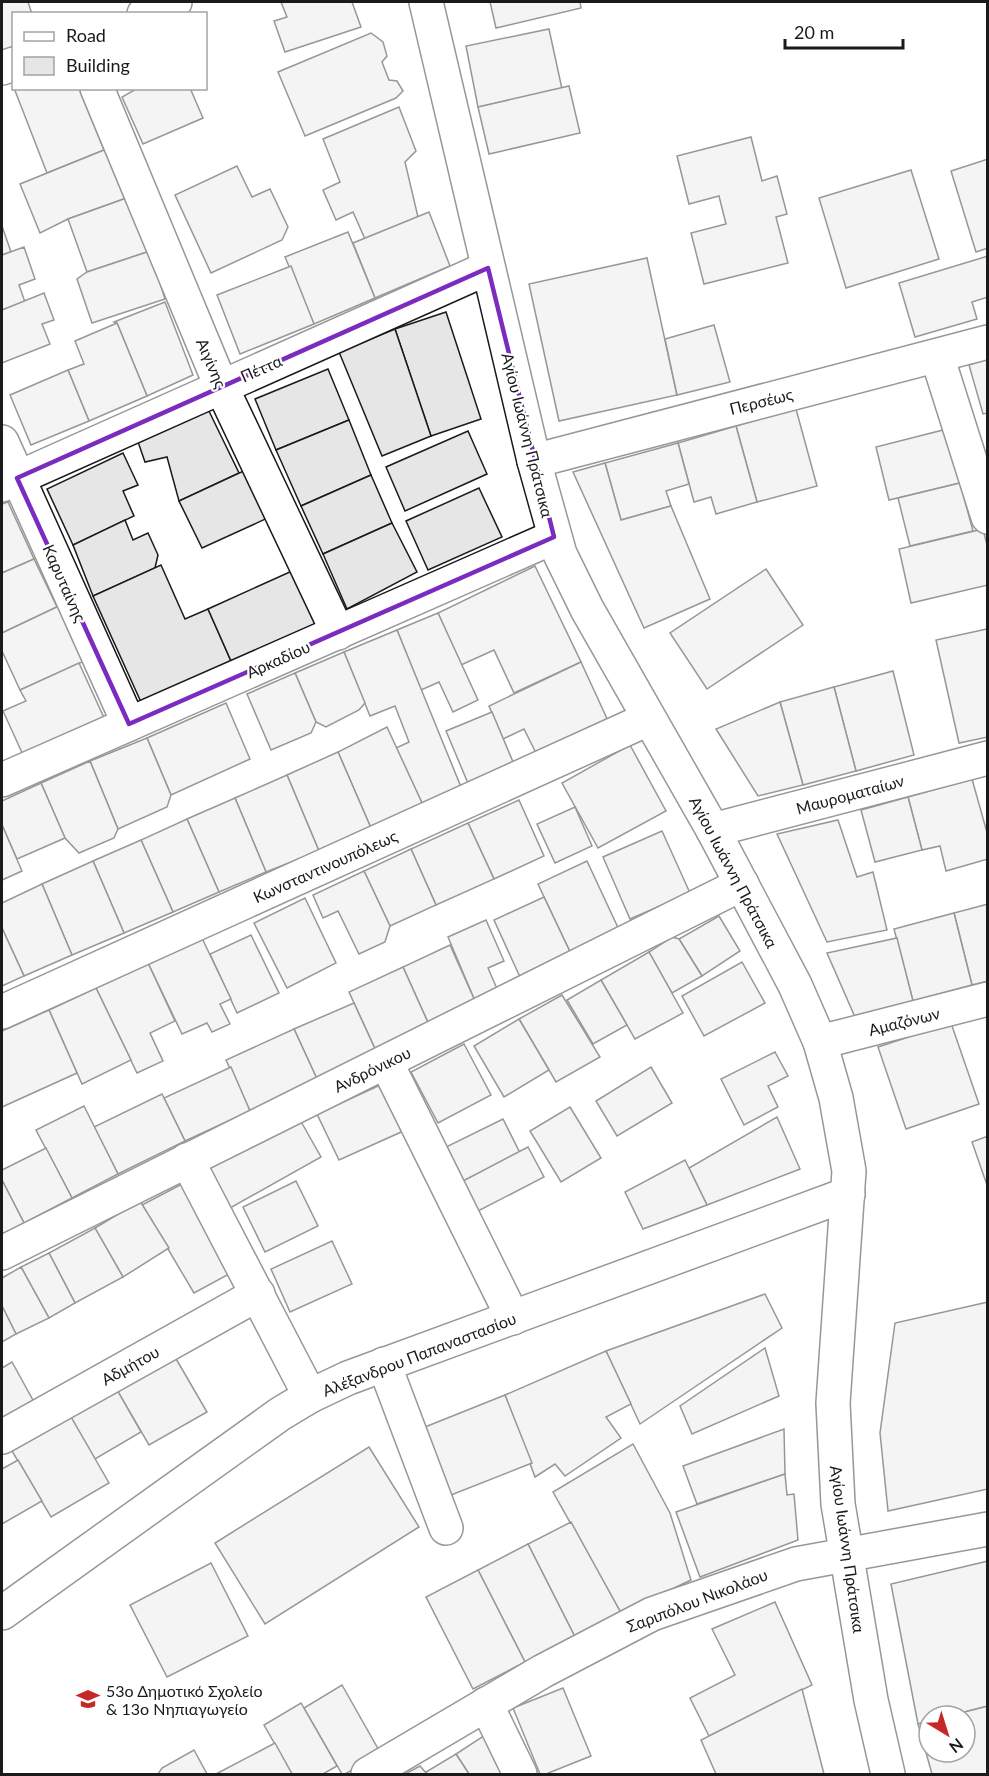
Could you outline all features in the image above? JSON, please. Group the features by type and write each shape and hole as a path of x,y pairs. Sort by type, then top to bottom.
{"street":[{"path":"149,12 175,2"},
{"name":"Αγίου Ιωάννη Πράτσικα","path":"426,2 554,537 586,609 713,830 795,985 820,1042 841,1120 849,1171 833,1403 838,1504 871,1700 888,1774"},
{"name":"Αιγίνης","path":"99,90 221,386 338,633"},
{"name":"Πέττα","path":"9,481 488,268"},
{"name":"Περσέως","path":"534,461 987,342"},
{"path":"937,356 987,517"},
{"name":"Καρυταίνης","path":"2,442 9,481 129,724"},
{"name":"Αρκαδίου","path":"2,780 554,537"},
{"name":"Κωνσταντινουπόλεως","path":"2,1012 648,719"},
{"name":"Μαυροματαίων","path":"713,830 987,758"},
{"name":"Ανδρόνικου","path":"2,1253 742,884"},
{"name":"Αμαζόνων","path":"820,1042 987,999"},
{"path":"386,1062 513,1318"},
{"path":"187,1160 310,1396"},
{"name":"Αλέξανδρου Παπαναστασίου","path":"2,1613 280,1414 310,1396 384,1364 848,1194"},
{"name":"Αδμήτου","path":"2,1437 258,1294"},
{"path":"384,1364 446,1528"},
{"name":"Σαριπόλου Νικολάου","path":"368,1774 610,1634 652,1614 754,1577 846,1553 987,1529"},
{"path":"486,1704 520,1774"}],"highlighted area":[{"path":"488,268 554,537 129,724 17,478"}],"building":[{"path":"2,2 28,2 31,12 12,12 12,47 2,51"},
{"path":"281,2 352,2 361,27 285,52 274,21 287,17"},
{"path":"490,2 580,2 581,8 496,28"},
{"path":"549,29 562,89 478,107 466,46"},
{"path":"371,33 383,42 387,56 382,62 389,80 397,81 403,91 396,98 305,136 278,72"},
{"path":"569,86 580,133 489,154 478,107"},
{"path":"15,90 80,90 104,150 47,173"},
{"path":"134,90 191,90 203,118 143,144 122,97"},
{"path":"399,107 416,151 405,162 418,217 365,239 353,212 336,220 323,190 340,182 323,139"},
{"path":"751,137 762,181 777,176 787,214 776,217 788,263 704,284 691,233 726,224 719,196 689,204 677,156"},
{"path":"113,149 132,196 68,219 40,233 20,184 104,150"},
{"path":"988,159 988,248 976,252 951,171"},
{"path":"237,166 252,197 270,189 288,227 282,240 211,273 175,195"},
{"path":"911,170 939,259 846,288 819,198"},
{"path":"132,196 150,251 87,272 68,219"},
{"path":"429,212 450,266 375,298 353,243"},
{"path":"2,226 11,252 2,255"},
{"path":"348,232 375,298 314,324 285,257"},
{"path":"24,247 35,279 19,285 25,302 2,310 2,255"},
{"path":"150,251 165,299 92,323 77,279 87,272"},
{"path":"988,256 988,297 972,302 977,319 915,337 899,283"},
{"path":"647,258 677,395 559,421 529,284"},
{"path":"291,266 314,324 240,354 217,295"},
{"path":"44,293 54,320 42,324 50,344 2,363 2,310"},
{"path":"165,302 193,375 147,396 117,323 114,322"},
{"path":"446,312 481,419 431,436 395,329"},
{"path":"117,323 147,396 89,421 68,370 84,364 75,341"},
{"path":"714,325 730,382 677,395 665,339"},
{"path":"395,329 431,436 382,456 339,352"},
{"path":"988,359 988,413 983,414 969,365"},
{"path":"328,369 349,420 276,450 255,399"},
{"path":"68,370 89,421 31,445 10,395"},
{"path":"206,405 239,473 179,501 167,457 145,462 136,436"},
{"path":"796,409 817,486 757,502 736,426"},
{"path":"349,420 371,475 301,506 276,450"},
{"path":"736,426 757,502 716,514 711,497 694,502 678,443"},
{"path":"947,429 960,483 889,500 876,447"},
{"path":"468,431 487,474 405,511 386,467"},
{"path":"678,443 689,484 666,491 671,506 621,520 605,463"},
{"path":"123,453 138,485 123,491 134,516 73,545 47,489"},
{"path":"605,463 621,520 671,506 710,599 644,628 573,472"},
{"path":"250,468 272,516 202,548 179,501"},
{"path":"371,475 392,523 323,554 301,506"},
{"path":"960,483 973,531 910,546 898,498"},
{"path":"479,488 502,537 428,570 406,521"},
{"path":"8,502 34,559 2,573 2,504"},
{"path":"125,520 133,540 148,533 158,555 155,568 93,596 73,545"},
{"path":"392,523 417,572 347,609 323,554"},
{"path":"983,529 988,549 988,585 911,603 899,549"},
{"path":"34,559 57,607 2,633 2,573"},
{"path":"161,565 185,619 208,609 231,661 141,702 93,596"},
{"path":"535,566 581,662 514,693 494,650 461,665 438,613"},
{"path":"766,569 803,625 707,689 670,633"},
{"path":"292,571 315,624 231,661 208,609"},
{"path":"63,604 89,659 20,690 2,651 2,633"},
{"path":"438,613 478,700 453,712 439,682 421,690 397,630"},
{"path":"987,629 988,737 959,743 936,640"},
{"path":"397,630 461,787 423,805 396,748 409,742 395,706 370,716 344,652"},
{"path":"344,652 365,703 359,710 326,727 316,722 295,673"},
{"path":"581,662 609,723 538,757 524,729 503,739 489,706"},
{"path":"79,663 105,720 24,757 3,711 26,701 20,690"},
{"path":"893,671 914,755 856,771 834,687"},
{"path":"295,673 316,722 311,733 271,750 247,694"},
{"path":"834,687 856,771 803,785 780,702"},
{"path":"780,702 803,785 758,796 716,729"},
{"path":"226,703 250,759 171,795 147,738"},
{"path":"492,712 516,769 470,788 446,731"},
{"path":"387,727 423,805 371,828 338,752"},
{"path":"147,738 171,795 167,807 118,829 90,761"},
{"path":"630,745 666,811 598,848 562,783"},
{"path":"338,752 371,828 319,851 287,775"},
{"path":"90,761 118,829 114,838 79,853 65,838 41,783"},
{"path":"287,775 319,851 266,872 235,798"},
{"path":"972,779 988,836 988,859 946,871 940,846 922,850 908,797"},
{"path":"41,783 65,838 17,859 2,825 2,801"},
{"path":"908,797 922,850 875,862 861,810"},
{"path":"235,798 266,872 219,892 187,819"},
{"path":"519,800 544,856 494,879 468,823"},
{"path":"575,807 592,846 555,863 537,824"},
{"path":"187,819 219,892 173,912 141,840"},
{"path":"838,820 857,877 873,872 887,930 827,942 777,834"},
{"path":"468,823 494,879 436,905 411,849"},
{"path":"2,825 22,871 2,880"},
{"path":"662,831 690,893 630,919 603,857"},
{"path":"141,840 173,912 124,933 93,861"},
{"path":"411,849 436,905 390,926 364,871"},
{"path":"93,861 124,933 72,955 42,884"},
{"path":"587,861 620,932 571,954 538,884"},
{"path":"364,871 390,926 385,942 359,954 338,911 323,918 313,895"},
{"path":"42,884 72,955 24,976 2,928 2,903"},
{"path":"544,897 571,954 520,977 494,920"},
{"path":"305,898 336,963 287,988 254,923"},
{"path":"988,904 988,981 972,985 954,913"},
{"path":"954,913 972,985 913,1001 894,929"},
{"path":"719,916 740,951 702,976 679,939"},
{"path":"486,920 504,961 488,968 498,991 475,1001 448,937"},
{"path":"2,928 24,976 2,986"},
{"path":"251,935 279,993 237,1013 210,954"},
{"path":"201,936 231,999 220,1004 230,1024 212,1032 207,1023 182,1034 148,963"},
{"path":"672,937 679,939 702,976 672,993 649,952"},
{"path":"897,938 913,1001 855,1017 827,953"},
{"path":"450,945 475,1001 430,1027 403,967"},
{"path":"649,952 683,1013 635,1039 601,980"},
{"path":"742,962 765,1003 704,1036 682,996"},
{"path":"148,963 175,1021 150,1033 163,1061 137,1073 96,988"},
{"path":"403,967 430,1027 376,1051 349,992"},
{"path":"601,980 627,1025 593,1044 567,1000"},
{"path":"96,988 131,1060 82,1084 49,1010"},
{"path":"562,995 600,1057 556,1082 519,1019"},
{"path":"354,1003 376,1051 317,1079 294,1029"},
{"path":"49,1010 77,1073 2,1107 2,1031"},
{"path":"519,1019 549,1070 504,1097 474,1046"},
{"path":"951,1023 979,1104 906,1129 878,1047"},
{"path":"294,1029 317,1079 250,1111 226,1060"},
{"path":"464,1044 491,1095 438,1123 411,1072"},
{"path":"775,1052 788,1076 768,1086 778,1107 744,1125 721,1079"},
{"path":"231,1067 250,1111 185,1141 164,1098"},
{"path":"651,1067 672,1103 617,1136 596,1101"},
{"path":"389,1081 410,1128 339,1160 317,1114"},
{"path":"162,1094 185,1141 118,1174 94,1127"},
{"path":"84,1106 118,1174 72,1198 36,1130"},
{"path":"570,1107 601,1158 561,1182 530,1131"},
{"path":"777,1117 800,1169 707,1205 689,1168"},
{"path":"299,1118 321,1157 223,1212 201,1173"},
{"path":"503,1119 520,1153 463,1181 446,1147"},
{"path":"988,1136 988,1188 972,1142"},
{"path":"528,1147 544,1177 478,1211 463,1181"},
{"path":"46,1148 72,1198 24,1223 2,1180 2,1170"},
{"path":"685,1160 707,1205 643,1229 625,1192"},
{"path":"2,1180 24,1223 2,1234"},
{"path":"296,1181 318,1226 265,1252 243,1207"},
{"path":"182,1184 231,1273 194,1293 142,1205"},
{"path":"140,1201 169,1248 123,1277 95,1228"},
{"path":"95,1228 123,1277 75,1303 49,1253"},
{"path":"332,1241 352,1284 290,1312 271,1269"},
{"path":"49,1253 75,1303 49,1318 21,1267"},
{"path":"21,1267 49,1318 16,1334 2,1306 2,1278"},
{"path":"765,1294 782,1328 640,1424 606,1351"},
{"path":"988,1302 988,1489 888,1511 880,1433 895,1323"},
{"path":"2,1306 16,1334 2,1342"},
{"path":"765,1348 779,1396 692,1434 680,1406"},
{"path":"606,1351 631,1404 606,1417 621,1438 565,1476 555,1464 535,1477 505,1395"},
{"path":"175,1357 207,1412 149,1445 117,1390"},
{"path":"12,1362 34,1402 2,1419 2,1368"},
{"path":"117,1390 141,1432 95,1459 71,1417"},
{"path":"505,1395 532,1463 446,1497 420,1429"},
{"path":"71,1417 109,1483 51,1517 12,1451"},
{"path":"784,1429 785,1474 697,1504 683,1466"},
{"path":"633,1444 670,1513 691,1580 621,1613 553,1492"},
{"path":"369,1447 419,1527 265,1624 215,1543"},
{"path":"18,1460 42,1501 2,1524 2,1469"},
{"path":"785,1474 787,1495 794,1494 798,1540 700,1577 676,1512"},
{"path":"571,1522 621,1613 575,1637 528,1544"},
{"path":"528,1544 575,1637 525,1662 478,1570"},
{"path":"988,1561 988,1706 977,1709 977,1704 917,1704 917,1719 891,1584"},
{"path":"211,1563 248,1636 167,1677 130,1605"},
{"path":"478,1570 525,1662 473,1689 426,1597"},
{"path":"775,1602 812,1685 709,1736 690,1698 735,1675 712,1629"},
{"path":"342,1685 381,1754 345,1774 342,1774 304,1708"},
{"path":"563,1688 591,1756 546,1774 540,1774 513,1708"},
{"path":"802,1689 824,1774 716,1774 701,1740"},
{"path":"301,1703 337,1766 323,1774 292,1774 264,1725"},
{"path":"988,1706 988,1774 932,1774 929,1764 977,1764 977,1709"},
{"path":"485,1735 506,1774 469,1774 456,1754"},
{"path":"275,1743 292,1774 216,1774"},
{"path":"194,1750 207,1774 158,1774 162,1768"},
{"path":"456,1754 469,1774 427,1774 426,1772"},
{"path":"420,1766 427,1774 405,1774"}],"place":[{"name":"53ο Δημοτικό Σχολείο & 13ο Νηπιαγωγείο","path":"88,1699"}]}
